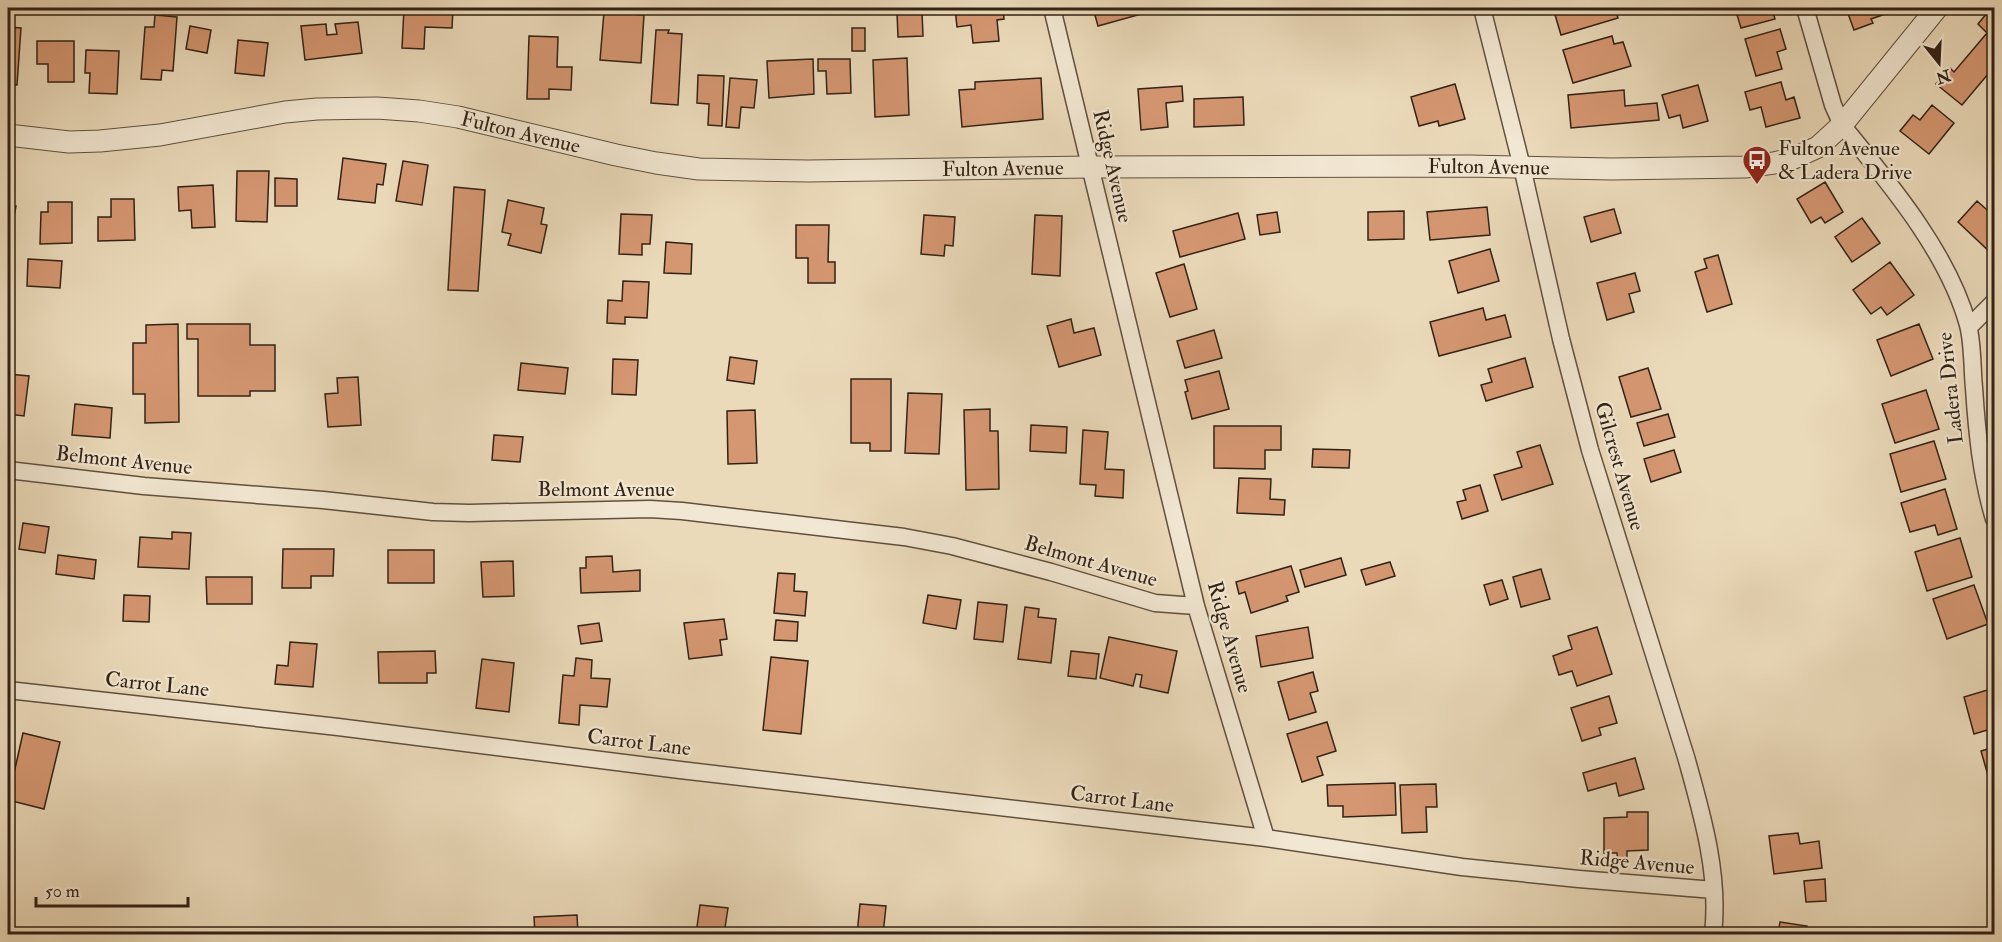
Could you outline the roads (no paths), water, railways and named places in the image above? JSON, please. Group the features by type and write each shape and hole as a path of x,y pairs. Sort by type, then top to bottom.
{"street":[{"name":"Ridge Avenue","path":"1052,8 1196,606 1266,838 1462,867 1714,890"},
{"name":"Gilcrest Avenue","path":"1482,8 1522,167 1561,339 1590,450 1699,804 1710,852 1714,890 1713,934"},
{"name":"Ladera Drive","path":"1805,8 1833,105 1842,125 1925,234 1945,267 1969,327 1981,468 1995,519"},
{"name":"Fulton Avenue","path":"8,135 69,142 100,141 160,135 285,112 377,108 458,117 616,155 699,169 808,171 1091,167 1612,169 1744,167 1794,158 1818,147 1842,125 1937,8"},
{"path":"1969,327 1995,302"},
{"name":"Belmont Avenue","path":"8,470 121,483 433,512 650,509 904,537 952,546 1051,572 1155,603 1196,606"},
{"name":"Carrot Lane","path":"8,690 338,727 1266,838"}],"place":[{"name":"Fulton Avenue & Ladera Drive","path":"1757,186"}]}
